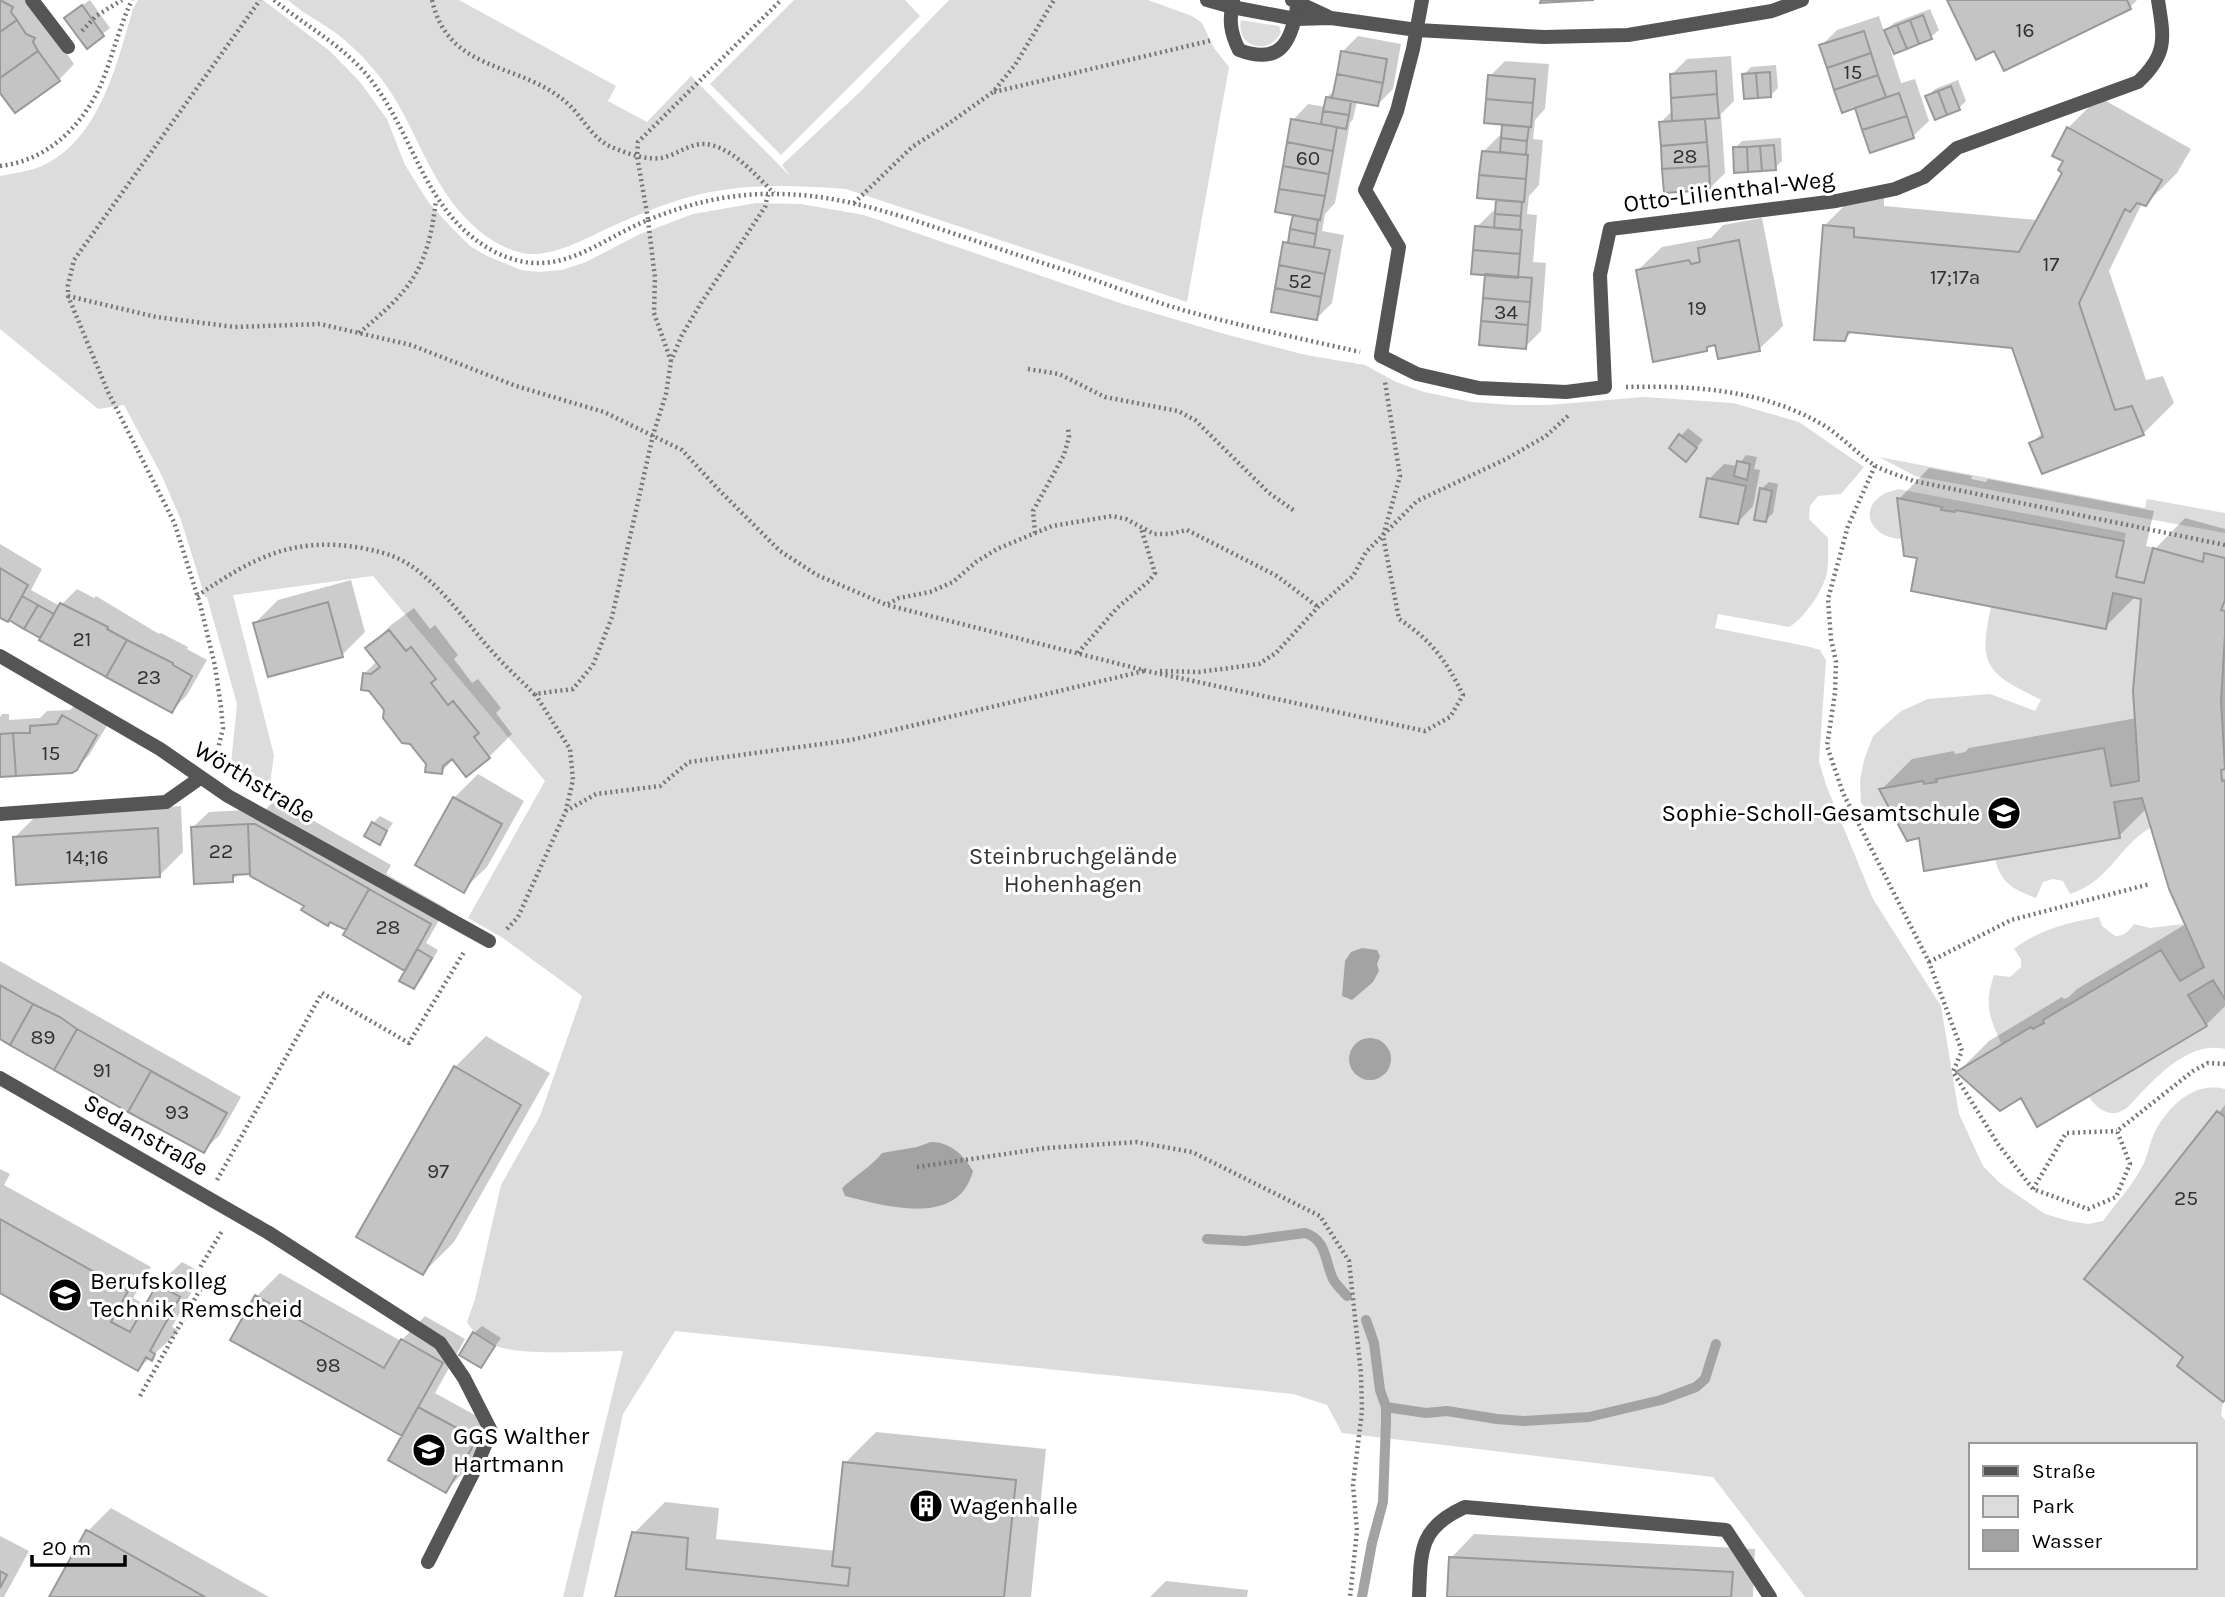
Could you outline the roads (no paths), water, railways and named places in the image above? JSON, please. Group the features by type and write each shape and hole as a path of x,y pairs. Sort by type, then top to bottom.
{"street":[{"path":"32,0 68,47"},
{"path":"1207,0 1295,19 1331,18 1418,30 1544,37 1628,35 1772,11 1802,0"},
{"path":"1418,30 1422,0"},
{"name":"Otto-Lilienthal-Weg","path":"1418,30 1397,111 1365,190 1399,247 1381,356 1417,374 1479,388 1566,392 1605,387 1600,275 1610,229 1836,201 1895,189 1924,177 1956,148 2138,82 2154,67 2164,38 2158,0"},
{"path":"1232,4 1229,25 1239,50 1257,57 1271,54 1285,44 1293,29 1295,1 1331,18"},
{"name":"Wörthstraße","path":"0,656 160,749 228,796 489,941"},
{"path":"0,814 166,802 200,778"},
{"name":"Sedanstraße","path":"0,1078 269,1233 440,1343 464,1378 491,1431 428,1562"},
{"path":"1419,1597 1421,1555 1425,1540 1448,1515 1465,1507 1726,1530 1770,1597"}],"water":[{"path":"1362,948 1377,950 1380,956 1377,964 1379,971 1373,982 1352,1000 1342,996 1345,961 1351,952"},
{"path":"1370,1038 1385,1044 1391,1059 1385,1074 1370,1080 1355,1074 1349,1059 1355,1044"},
{"path":"931,1142 956,1150 973,1171 965,1189 952,1200 937,1207 919,1209 900,1208 845,1196 842,1188 882,1153"}],"waterway":[{"path":"1207,1239 1245,1241 1305,1233 1318,1240 1333,1279 1347,1296"},
{"path":"1362,1597 1383,1502 1386,1422 1386,1407 1380,1390 1374,1343 1366,1320"},
{"path":"1386,1407 1426,1413 1447,1411 1524,1421 1589,1417 1661,1400 1696,1387 1705,1379 1716,1344"}],"place":[{"name":"Sophie-Scholl-Gesamtschule","path":"2004,813"},
{"name":"Berufskolleg Technik Remscheid","path":"65,1295"},
{"name":"GGS Walther Hartmann","path":"429,1450"},
{"name":"Wagenhalle","path":"926,1506"}],"park label":[{"name":"Steinbruchgelände Hohenhagen","path":"1073,870"}]}
